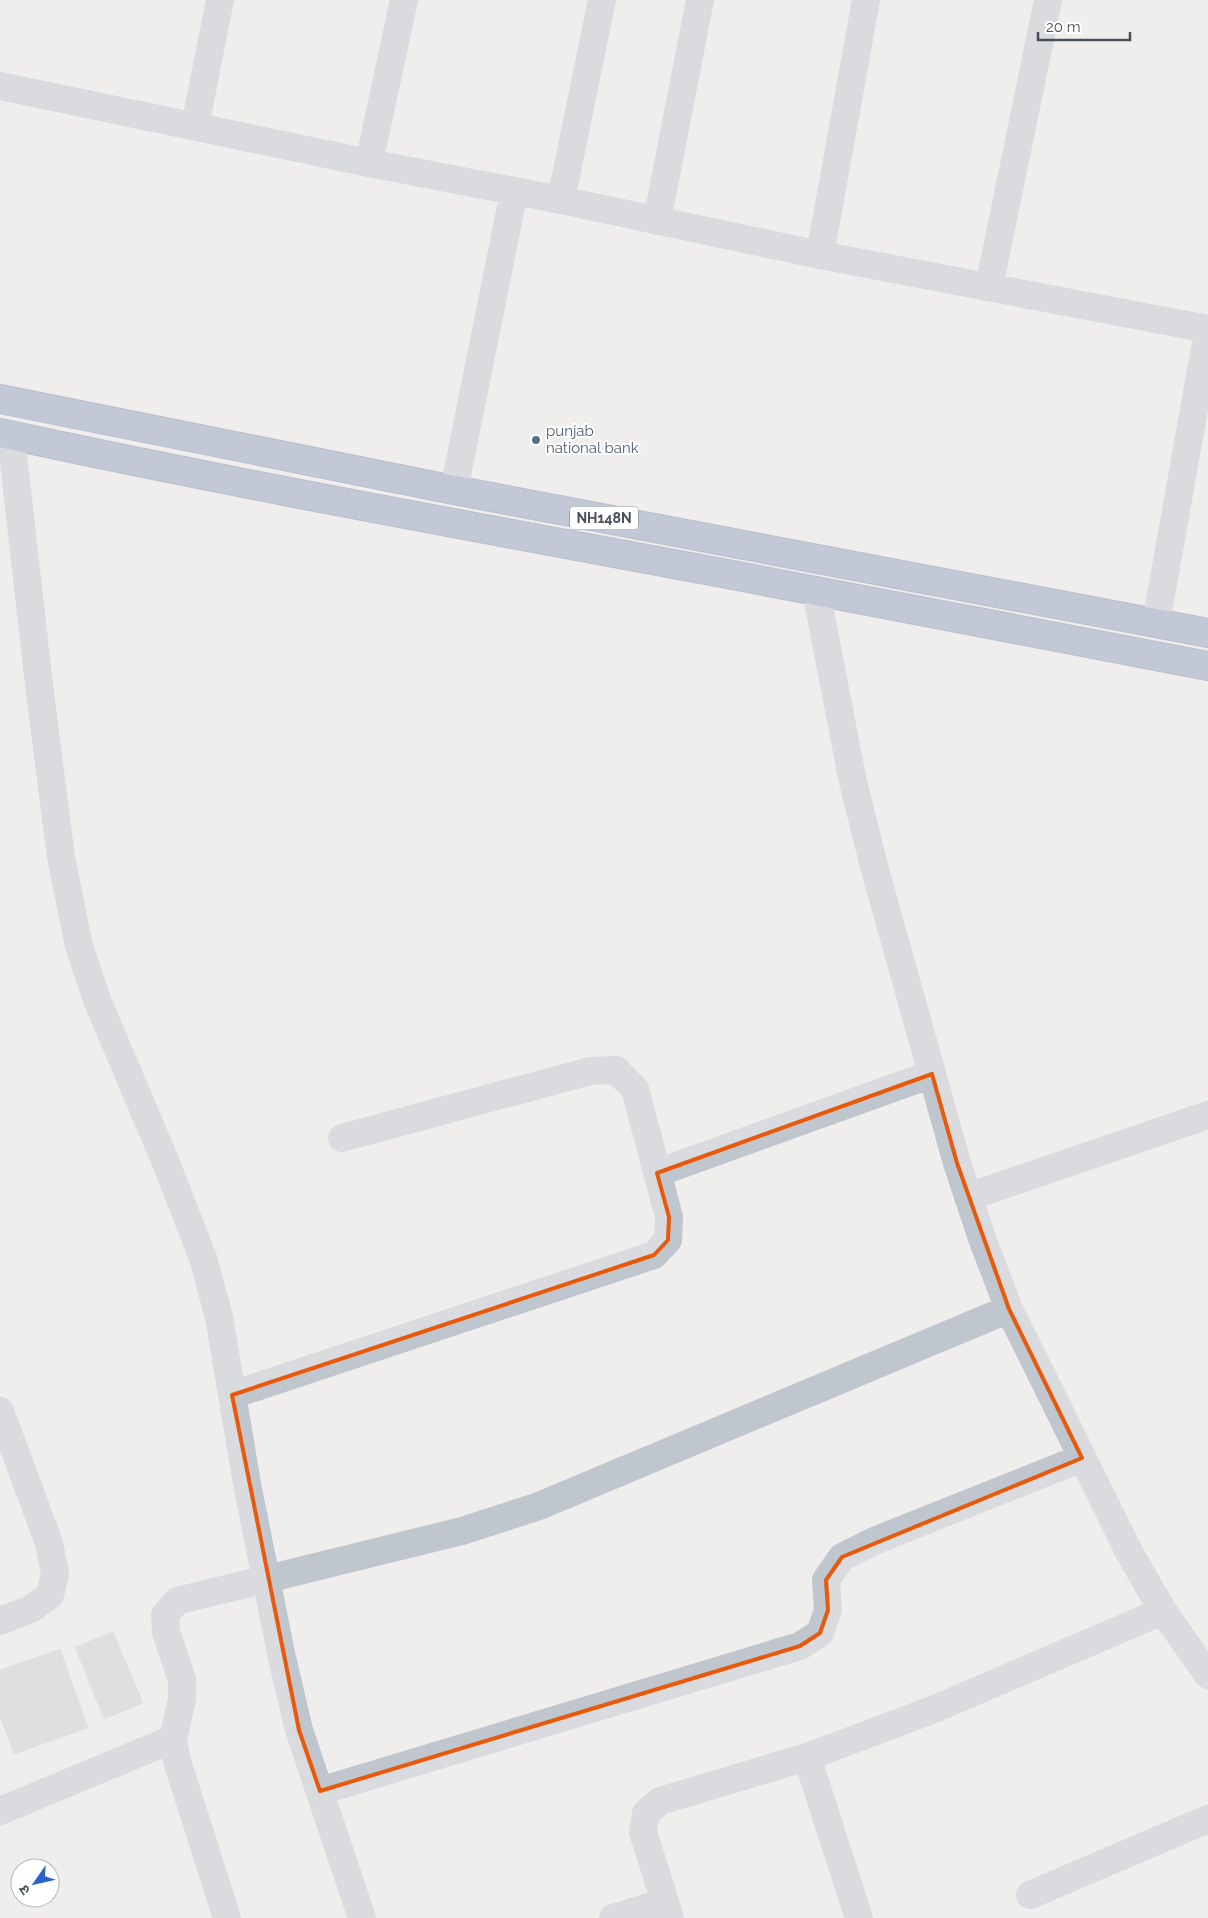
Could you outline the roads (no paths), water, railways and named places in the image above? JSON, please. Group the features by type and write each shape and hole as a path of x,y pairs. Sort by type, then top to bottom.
{"highway":[{"name":"NH148N","path":"0,399 454,490 1208,633"},
{"name":"NH148N","path":"6,434 351,504 1208,666"}],"street":[{"path":"195,126 220,0"},
{"path":"369,163 404,0"},
{"path":"561,200 602,0"},
{"path":"657,221 700,0"},
{"path":"820,255 866,0"},
{"path":"989,287 1048,0"},
{"path":"0,86 369,163 561,200 820,255 1208,330 1156,623"},
{"path":"454,490 514,192"},
{"path":"6,434 61,857 79,946 97,1000 164,1158 203,1258 219,1317 247,1484 282,1658 299,1730 362,1918"},
{"path":"816,591 853,782 875,870 956,1163 982,1241 1009,1309 1129,1552 1162,1611 1208,1675"},
{"path":"232,1394 654,1255 668,1240 669,1217 635,1089 616,1070 590,1071 342,1138"},
{"path":"657,1173 932,1074"},
{"path":"968,1197 1208,1116"},
{"path":"227,1918 177,1761 173,1739 182,1699 182,1680 166,1632 165,1615 177,1601 328,1566 462,1531 539,1506 1009,1309"},
{"path":"0,1411 5,1439 48,1543 55,1574 50,1595 31,1609 0,1621"},
{"path":"320,1791 800,1646 820,1633 828,1610 826,1580 842,1557 874,1541 1082,1458"},
{"path":"613,1918 667,1910 643,1832 646,1813 660,1801 807,1757 932,1710 1162,1611"},
{"path":"0,1811 173,1739"},
{"path":"807,1757 859,1918"},
{"path":"1030,1895 1208,1819"}],"place":[{"name":"punjab national bank","path":"536,440"}]}
